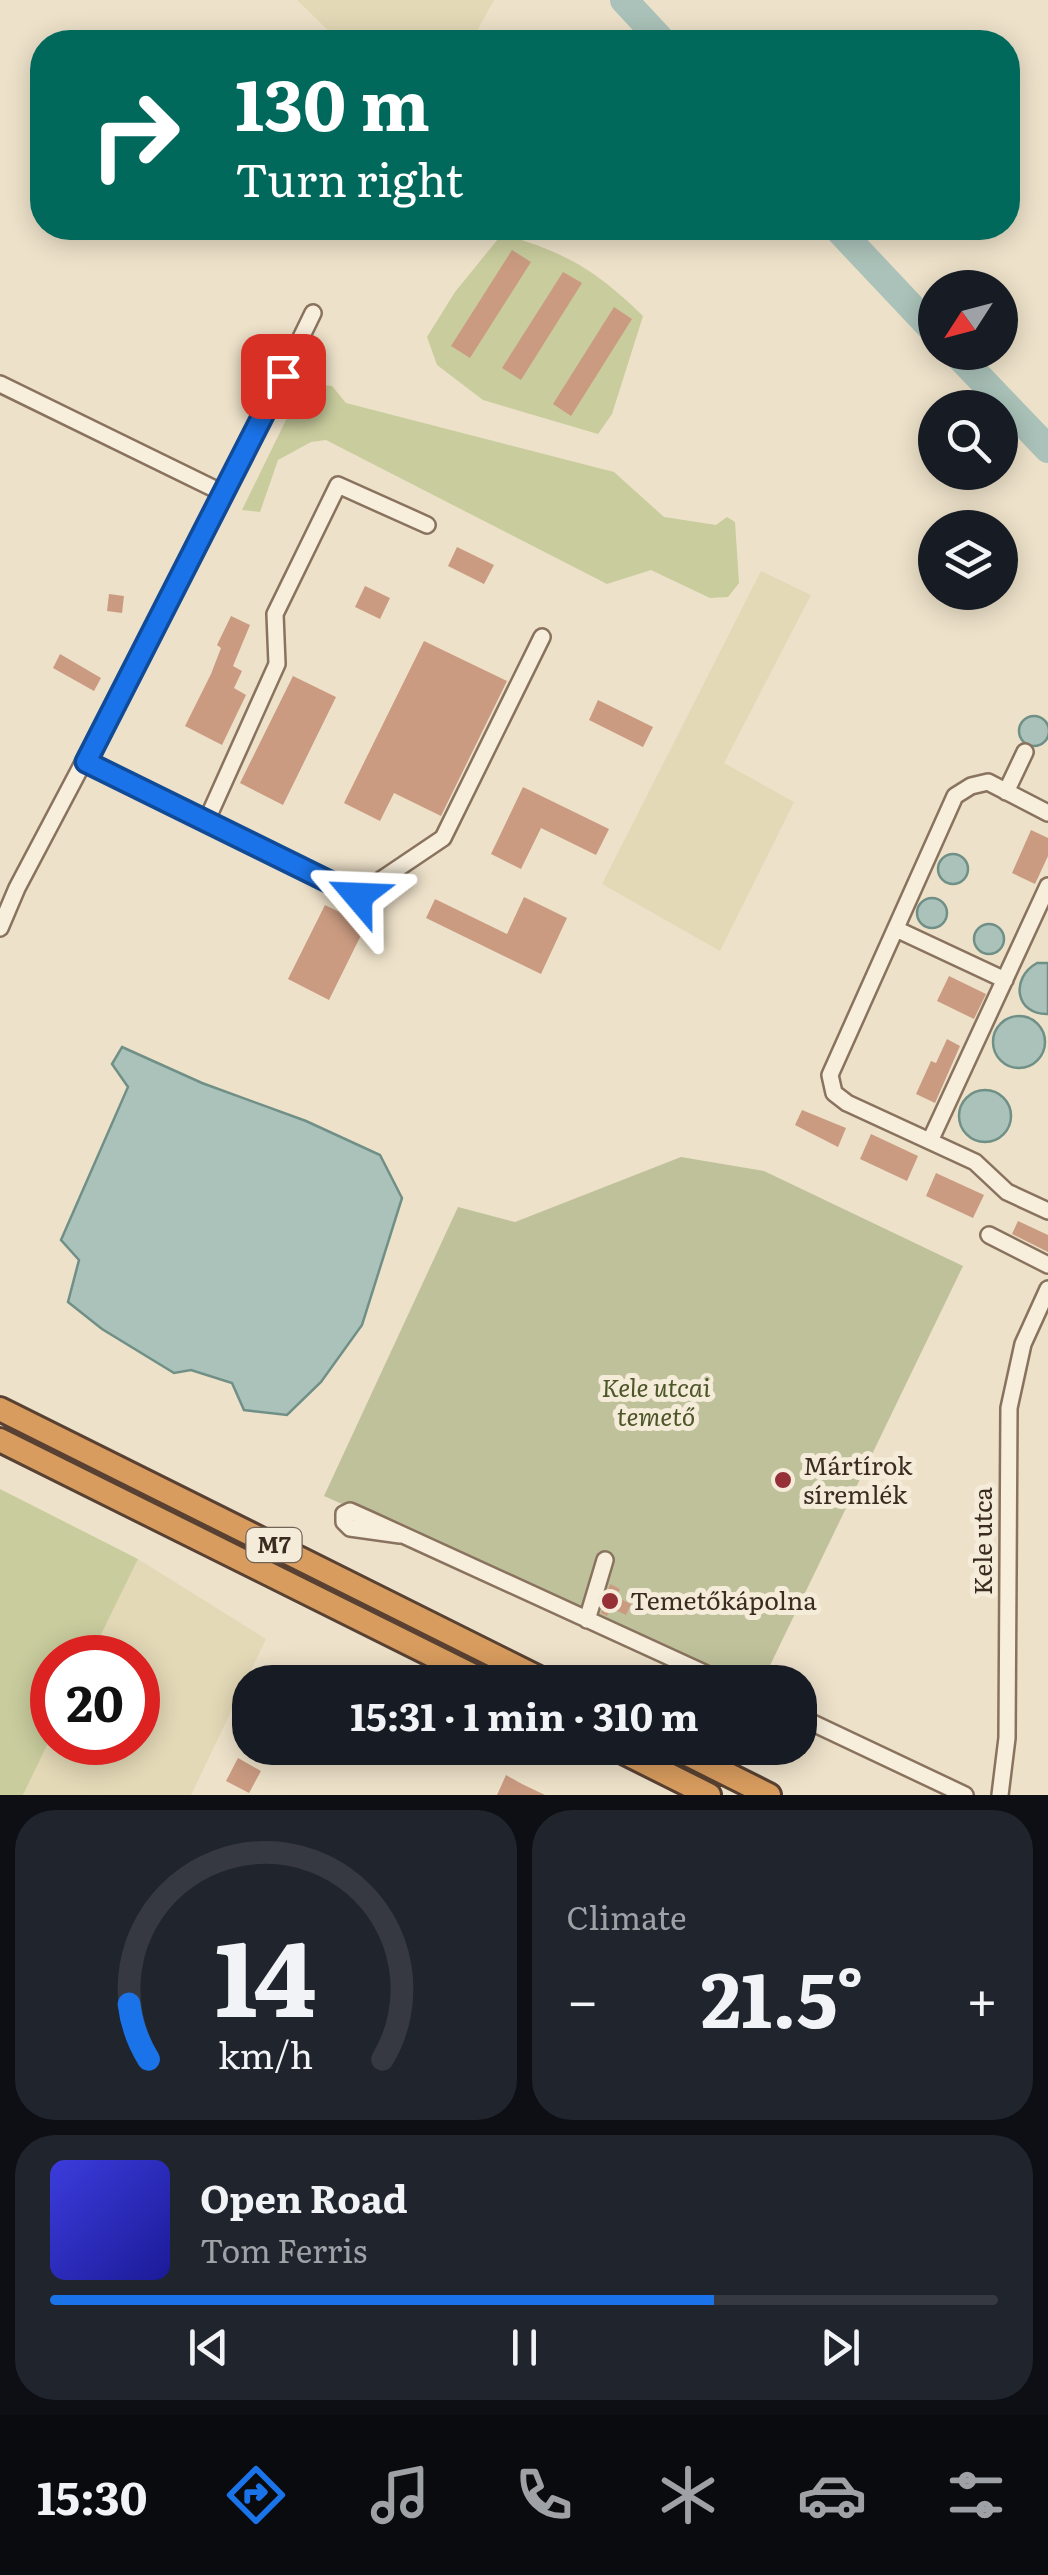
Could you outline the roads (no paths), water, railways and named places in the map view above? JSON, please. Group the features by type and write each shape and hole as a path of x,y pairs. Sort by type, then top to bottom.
{"highway":[{"name":"M7","path":"0,1410 513,1665"},
{"name":"M7","path":"0,1440 452,1665"},
{"path":"649,1765 710,1795"},
{"path":"709,1765 769,1795"}],"street":[{"path":"0,928 17,888 225,494 313,313"},
{"path":"0,384 225,494"},
{"path":"206,822 276,664 275,614 338,485 428,525"},
{"path":"86,762 358,896 442,838 542,636"},
{"path":"1006,792 1025,752"},
{"path":"1045,1204 1007,1192 976,1162 847,1103 834,1093 830,1076 955,796 988,782 1048,814"},
{"path":"930,1141 1048,886"},
{"path":"896,929 1005,980"},
{"path":"989,1235 1048,1265"},
{"name":"Kele utca","path":"1000,1795 1007,1738 1010,1408 1023,1344 1047,1291"},
{"path":"400,1536 686,1665"},
{"path":"587,1620 605,1560"},
{"path":"817,1725 965,1795"}],"waterway":[{"path":"624,0 652,30"},
{"path":"848,240 918,314"},
{"path":"972,370 1048,449"}],"place":[{"name":"Mártírok síremlék","path":"783,1480"},
{"name":"Temetőkápolna","path":"610,1601"}],"park label":[{"name":"Kele utcai temető","path":"656,1402"}]}
